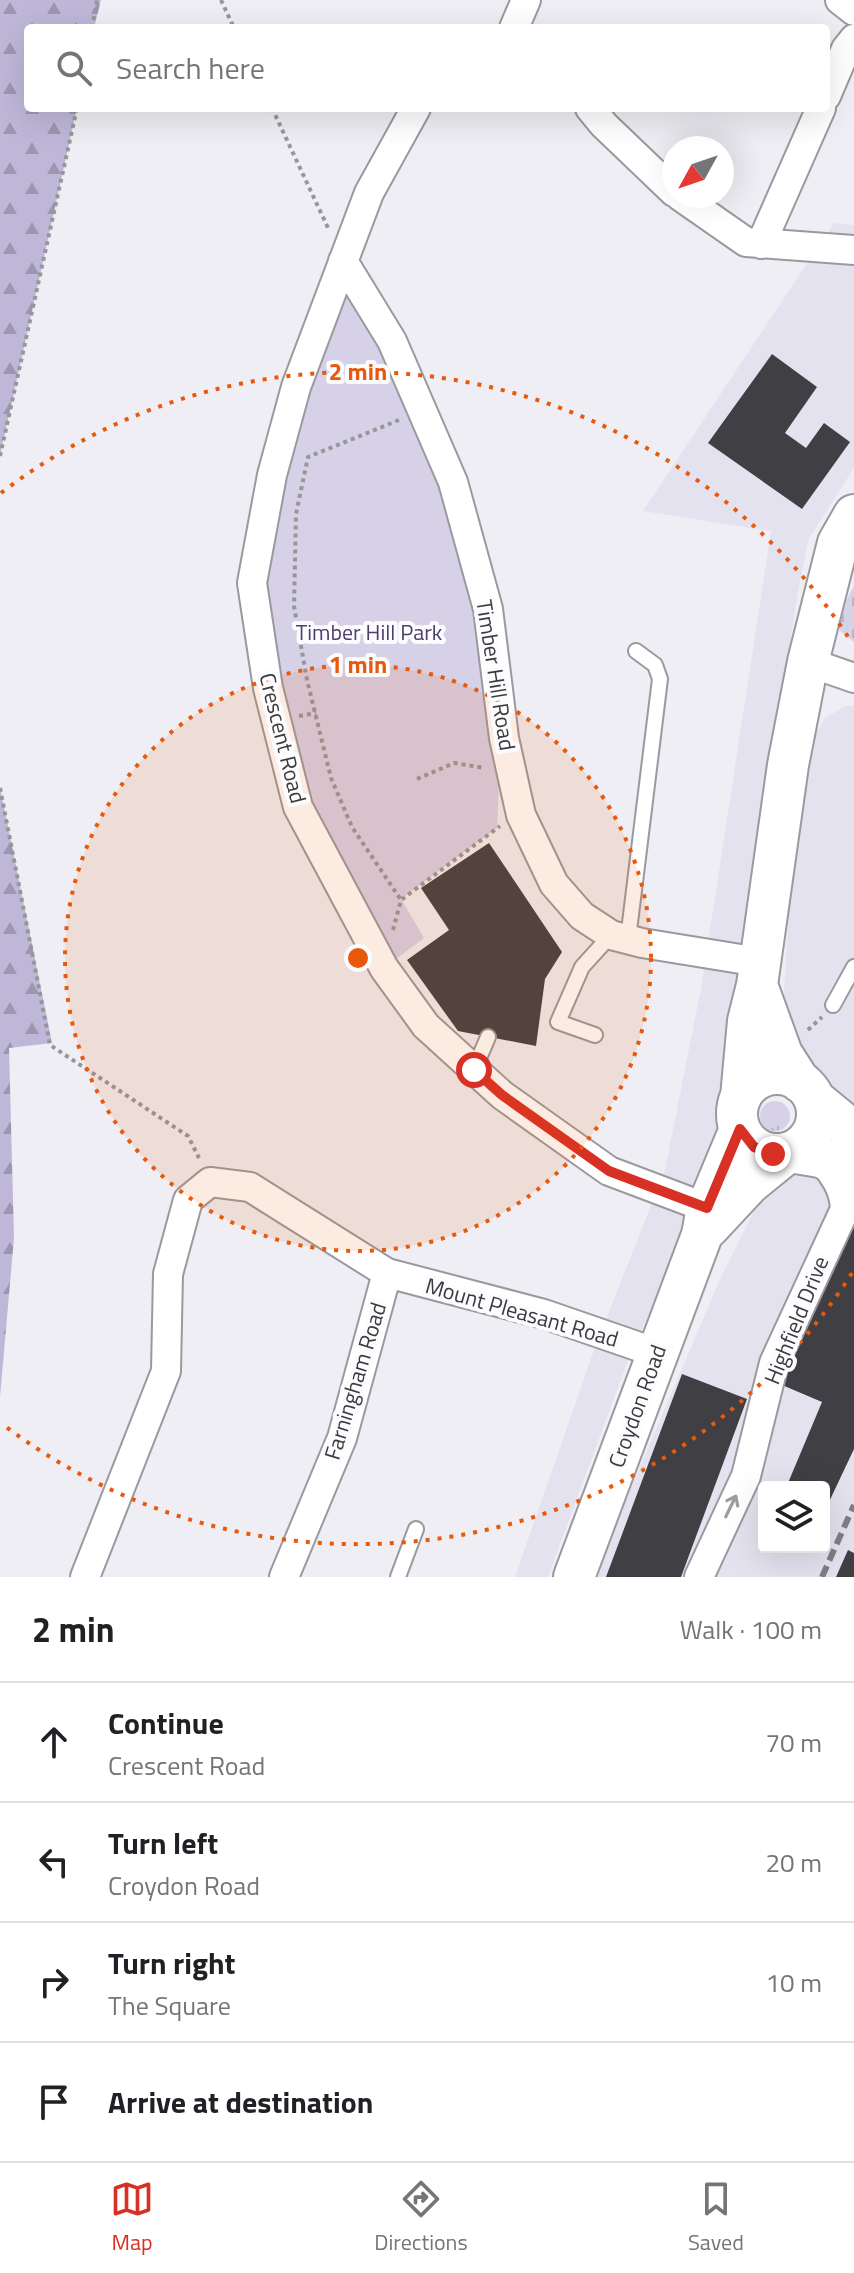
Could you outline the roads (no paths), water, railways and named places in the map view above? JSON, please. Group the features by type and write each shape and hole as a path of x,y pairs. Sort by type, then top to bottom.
{"main road":[{"path":"813,1158 764,1152 745,1138 740,1113 748,1021 758,974 788,765 808,662 838,543 854,515"},
{"path":"758,974 782,1054 807,1090"},
{"path":"740,1113 747,1088 763,1077 776,1074 789,1076 854,1132"},
{"name":"Croydon Road","path":"807,1090 817,1112 813,1134 800,1148 813,1158"},
{"name":"Croydon Road","path":"574,1577 705,1221 740,1113"},
{"name":"Croydon Road","path":"705,1221 749,1184 813,1158"}],"street":[{"path":"516,24 526,0"},
{"path":"840,0 854,11"},
{"path":"830,87 846,49 854,39"},
{"name":"Crescent Road","path":"414,112 369,193 296,387 272,475 252,583 268,688 298,807 384,968 426,1026 502,1095 609,1171 705,1221"},
{"path":"593,112 662,181"},
{"path":"761,244 819,112"},
{"path":"697,208 746,242 854,250"},
{"name":"Timber Hill Road","path":"343,261 392,341 453,482 488,609 504,738 505,819 582,916 620,937 758,974"},
{"path":"808,662 854,678"},
{"name":"Highfield Drive","path":"699,1577 746,1476 774,1363 845,1209 844,1193 838,1181 813,1158"},
{"name":"Mount Pleasant Road","path":"85,1577 166,1371 168,1274 188,1200 210,1182 250,1187 387,1273 544,1314 657,1353"},
{"name":"Farningham Road","path":"284,1577 342,1438 387,1273"}],"lane":[{"path":"595,1035 558,1022 582,967 620,937 660,679 655,665 636,651"},
{"path":"833,1005 854,967"},
{"path":"474,1070 488,1037"},
{"path":"398,1577 416,1529"}],"railway":[{"path":"822,1577 854,1505"}],"park label":[{"name":"Timber Hill Park","path":"369,632"}]}
